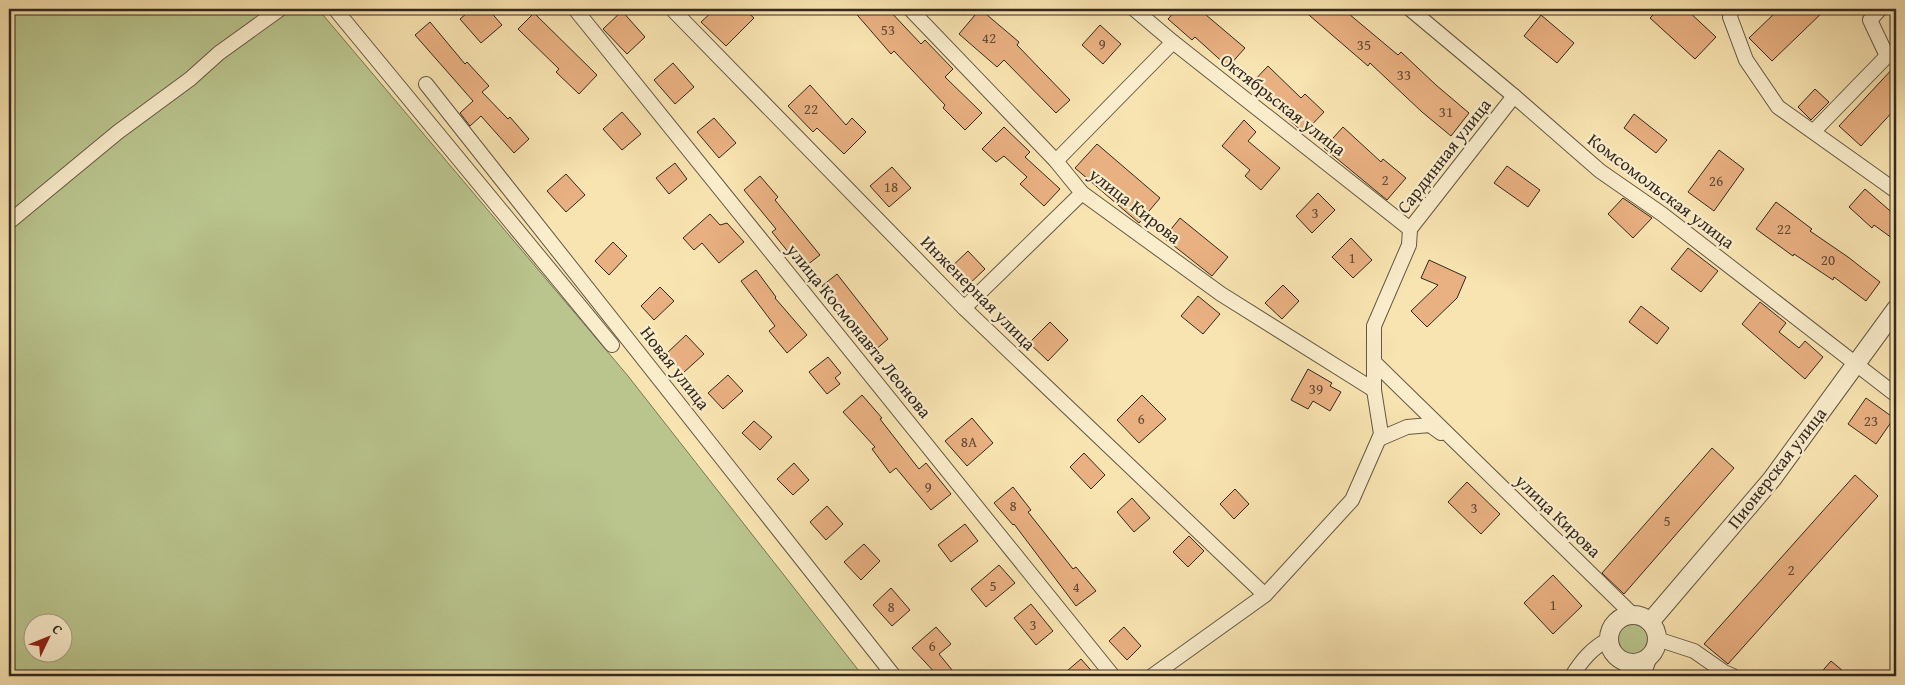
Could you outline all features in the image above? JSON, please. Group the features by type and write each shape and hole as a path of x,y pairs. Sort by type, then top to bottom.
{"street":[{"path":"9,222 118,132 190,79 219,52 280,9"},
{"path":"335,9 612,345"},
{"name":"улица Космонавта Леонова","path":"575,9 1113,676"},
{"name":"Инженерная улица","path":"672,9 964,308 1266,594"},
{"name":"улица Кирова","path":"910,9 1056,161 1082,193 1221,294 1374,390"},
{"name":"Октябрьская улица","path":"1134,9 1410,229"},
{"name":"Комсомольская улица","path":"1411,9 1600,171 1662,214 1896,395"},
{"path":"1731,9 1730,17 1746,60 1778,107 1896,191"},
{"path":"1814,131 1887,56 1870,20 1880,9"},
{"path":"1056,161 1173,42"},
{"name":"Новая улица","path":"426,84 894,676"},
{"name":"Сардинная улица","path":"1152,676 1266,594 1352,500 1381,434 1374,390 1374,326 1409,245 1410,229 1514,96"},
{"path":"964,308 1082,193"},
{"name":"Пионерская улица","path":"1650,622 1772,480 1896,309"},
{"path":"1374,362 1456,444"},
{"path":"1379,439 1406,428 1430,425 1456,444"},
{"name":"улица Кирова","path":"1456,444 1633,615"},
{"path":"1643,676 1655,648 1657,639 1655,630 1650,622 1642,616 1624,616 1616,622 1611,629 1609,638 1611,648 1616,655 1624,661 1633,663 1642,661 1650,656"},
{"path":"1572,676 1584,658 1598,644 1609,638"},
{"path":"1657,639 1694,651 1733,676"}],"green space":[{"path":"9,9 318,9 628,376 863,676 9,676"},
{"path":"1633,624 1643,629 1648,639 1643,649 1633,654 1623,649 1618,639 1623,629"}],"building":[{"path":"472,9 488,9 502,25 481,43 460,19"},
{"path":"715,9 744,9 754,18 726,46 701,22"},
{"path":"852,9 888,9 921,44 925,40 953,69 945,77 982,113 965,130 943,108 945,105 894,51 891,54"},
{"path":"980,9 1019,42 1017,45 1070,100 1056,113 1004,60 997,67 959,34"},
{"path":"1177,9 1199,9 1245,48 1228,67 1195,37 1192,40 1168,19"},
{"path":"1302,9 1343,9 1398,55 1401,52 1469,113 1451,136 1422,112 1370,63 1368,66"},
{"path":"1659,9 1686,9 1716,37 1695,59 1650,18"},
{"path":"1779,9 1826,9 1772,61 1749,38"},
{"path":"622,11 645,37 627,54 603,29"},
{"path":"534,13 597,75 579,94 556,72 559,69 518,29"},
{"path":"1541,15 1574,43 1557,63 1524,36"},
{"path":"430,22 465,64 467,62 489,86 482,92 508,119 510,117 529,139 514,153 481,116 470,126 460,113 473,101 415,35"},
{"path":"1100,25 1121,44 1103,64 1082,45"},
{"path":"673,63 694,87 675,104 654,80"},
{"path":"1896,65 1896,108 1861,146 1839,126"},
{"path":"1268,66 1301,98 1305,94 1324,112 1304,133 1250,85"},
{"path":"810,85 846,125 852,118 866,132 844,154 817,128 813,132 788,106"},
{"path":"1815,89 1829,102 1811,120 1798,107"},
{"path":"622,112 641,134 622,150 603,129"},
{"path":"1634,114 1667,140 1656,153 1624,128"},
{"path":"714,118 736,143 719,158 697,132"},
{"path":"1244,120 1256,132 1248,141 1280,168 1261,190 1245,176 1250,170 1222,146"},
{"path":"1004,127 1030,152 1025,157 1060,189 1044,206 1020,184 1027,177 1004,156 996,162 982,149"},
{"path":"1343,127 1381,162 1383,159 1406,178 1387,200 1324,148"},
{"path":"1097,144 1160,198 1139,223 1075,168"},
{"path":"1719,150 1744,169 1714,211 1688,192"},
{"path":"675,163 687,179 669,194 656,178"},
{"path":"1507,166 1540,190 1528,207 1494,183"},
{"path":"892,167 911,188 889,207 870,186"},
{"path":"566,174 585,195 566,212 547,191"},
{"path":"760,176 778,197 775,200 820,255 802,269 772,232 776,229 744,190"},
{"path":"1865,189 1896,216 1896,241 1874,225 1872,228 1849,207"},
{"path":"1318,193 1335,210 1312,233 1296,216"},
{"path":"1623,198 1652,218 1633,238 1608,214"},
{"path":"1776,202 1812,229 1810,231 1880,282 1866,301 1834,277 1833,280 1794,254 1793,256 1756,229"},
{"path":"710,214 720,225 727,223 744,242 719,263 702,243 694,250 683,238"},
{"path":"1180,218 1228,257 1212,276 1164,238"},
{"path":"1351,238 1372,260 1353,278 1332,257"},
{"path":"613,242 627,256 609,275 595,261"},
{"path":"1688,248 1718,271 1701,292 1671,269"},
{"path":"968,251 985,269 965,288 948,270"},
{"path":"1429,260 1466,277 1457,298 1427,327 1411,311 1438,285 1421,278"},
{"path":"756,270 775,298 807,335 787,353 769,331 775,326 741,281"},
{"path":"837,274 888,339 874,351 822,286"},
{"path":"1283,285 1299,301 1282,319 1265,303"},
{"path":"660,287 674,301 654,320 641,306"},
{"path":"1198,296 1220,314 1203,334 1181,316"},
{"path":"1760,302 1786,323 1779,332 1799,348 1805,341 1823,357 1805,379 1742,324"},
{"path":"1641,306 1669,328 1657,344 1629,322"},
{"path":"1050,322 1068,340 1048,361 1029,343"},
{"path":"686,335 704,354 683,373 666,354"},
{"path":"828,357 841,373 835,378 840,384 827,394 809,372"},
{"path":"1308,369 1332,383 1330,386 1341,392 1330,411 1313,401 1308,409 1291,400"},
{"path":"728,375 743,391 723,409 708,393"},
{"path":"862,395 882,418 880,419 919,469 926,463 951,494 931,510 896,468 890,473 872,449 875,447 843,412"},
{"path":"1142,395 1166,419 1139,443 1117,420"},
{"path":"1866,398 1894,418 1876,444 1848,424"},
{"path":"972,418 993,443 967,466 945,441"},
{"path":"754,421 772,437 760,450 742,433"},
{"path":"1712,448 1734,468 1624,594 1602,573"},
{"path":"1084,453 1105,475 1091,489 1070,467"},
{"path":"794,463 809,480 793,495 777,479"},
{"path":"1855,475 1878,496 1728,664 1704,644"},
{"path":"1467,482 1500,514 1481,534 1448,502"},
{"path":"1013,487 1031,510 1028,512 1073,569 1076,567 1096,591 1076,606 1014,524 994,503"},
{"path":"1235,489 1249,504 1234,519 1220,504"},
{"path":"1132,498 1150,518 1134,532 1117,512"},
{"path":"827,506 843,524 826,540 810,522"},
{"path":"965,524 978,541 951,562 938,545"},
{"path":"1189,536 1204,551 1188,567 1173,552"},
{"path":"864,544 880,561 861,580 844,562"},
{"path":"999,565 1015,583 986,607 971,589"},
{"path":"1553,575 1582,606 1553,634 1524,603"},
{"path":"891,588 910,610 892,626 873,605"},
{"path":"1031,604 1053,631 1036,645 1014,618"},
{"path":"936,627 951,644 939,654 957,676 938,676 912,648"},
{"path":"1124,627 1141,646 1127,660 1109,641"},
{"path":"1081,659 1096,676 1061,676"},
{"path":"1831,661 1849,676 1818,676"}]}
